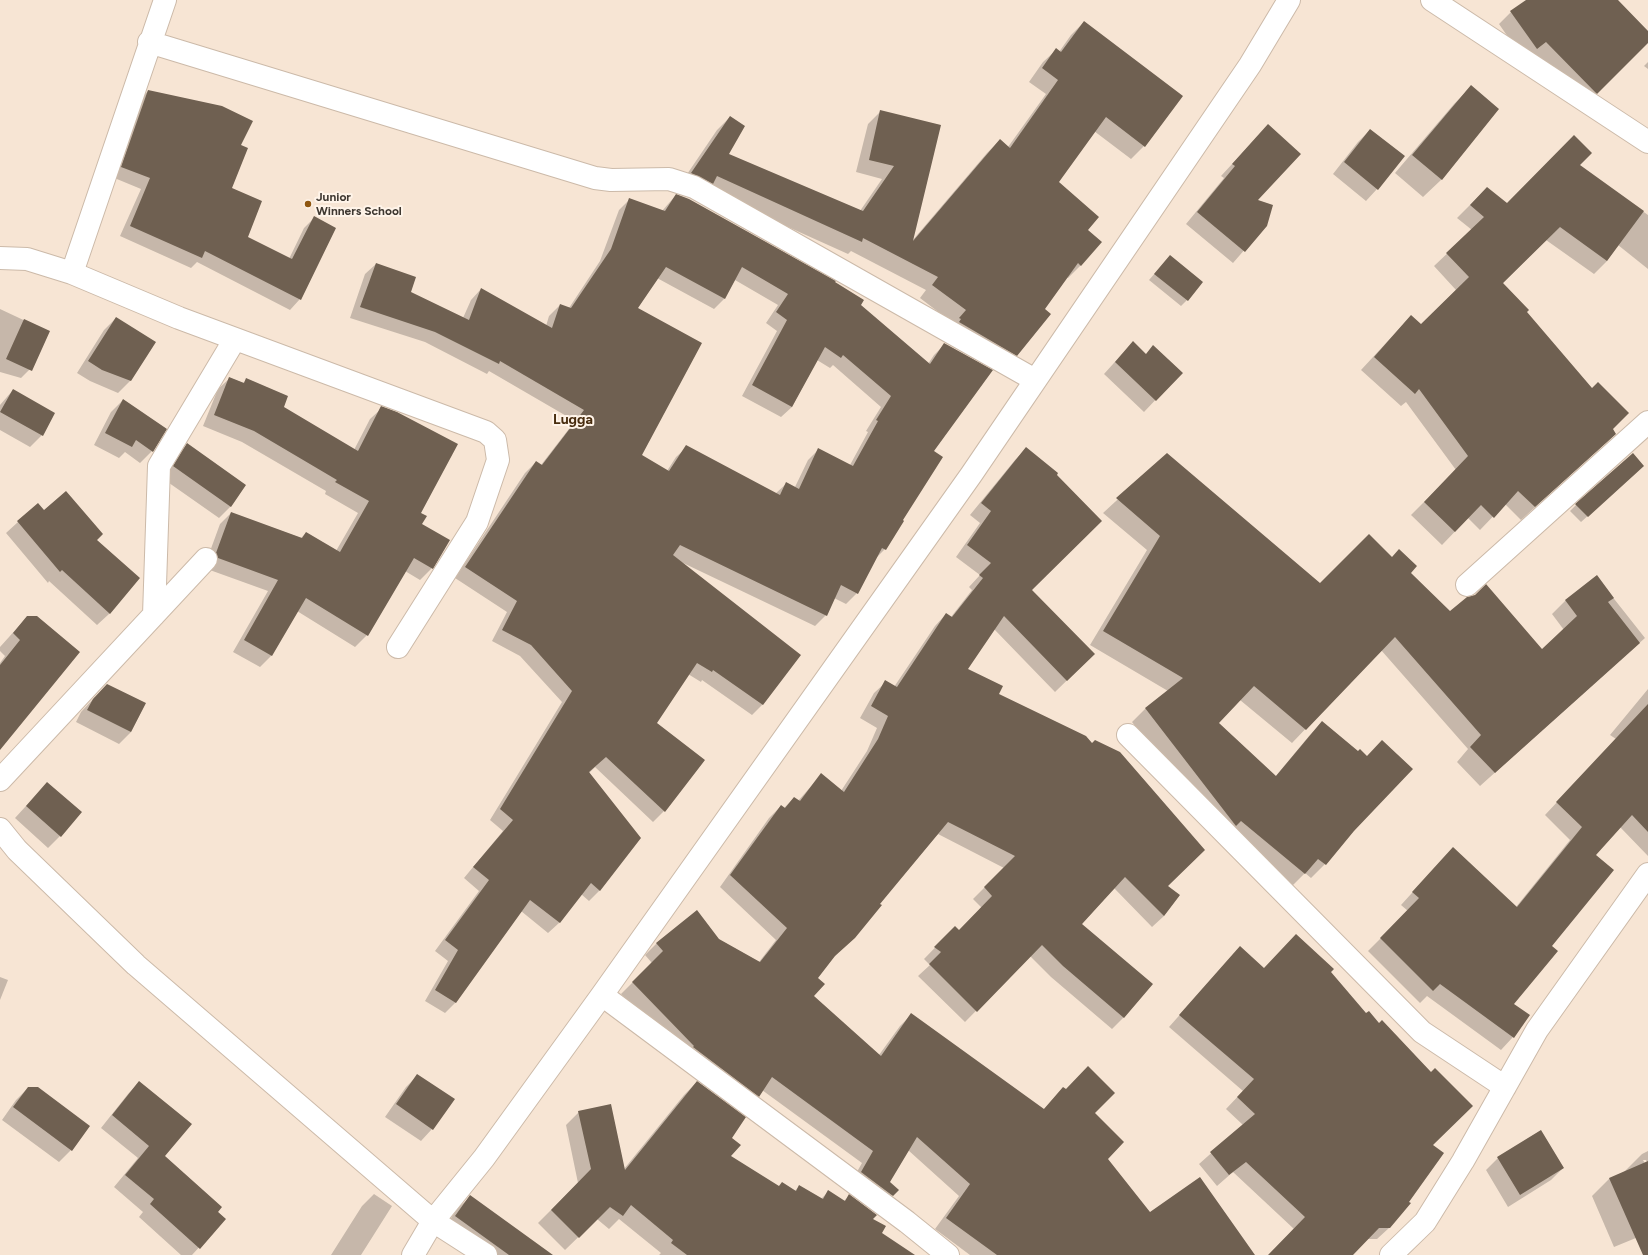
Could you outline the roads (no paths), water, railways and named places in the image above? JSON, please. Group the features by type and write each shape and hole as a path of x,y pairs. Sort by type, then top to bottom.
{"street":[{"path":"72,273 132,100 149,42 164,0"},
{"path":"413,1255 433,1221 484,1158 602,995 971,475 1246,72 1289,0"},
{"path":"1432,0 1648,142"},
{"path":"149,42 595,178 611,180 669,179 694,187 1035,380"},
{"path":"0,258 28,259 72,273 179,318 486,432 495,440 498,460 477,522 398,647"},
{"path":"154,616 160,466 235,339"},
{"path":"1467,585 1648,422"},
{"path":"0,780 206,559"},
{"path":"1128,735 1422,1032 1505,1087"},
{"path":"0,829 17,850 136,965 433,1221 486,1255"},
{"path":"1391,1255 1425,1222 1463,1161 1537,1030 1648,874"},
{"path":"602,995 907,1222 948,1255"}],"place":[{"name":"Junior Winners School","path":"308,204"}],"district":[{"name":"Lugga","path":"573,420"}]}
